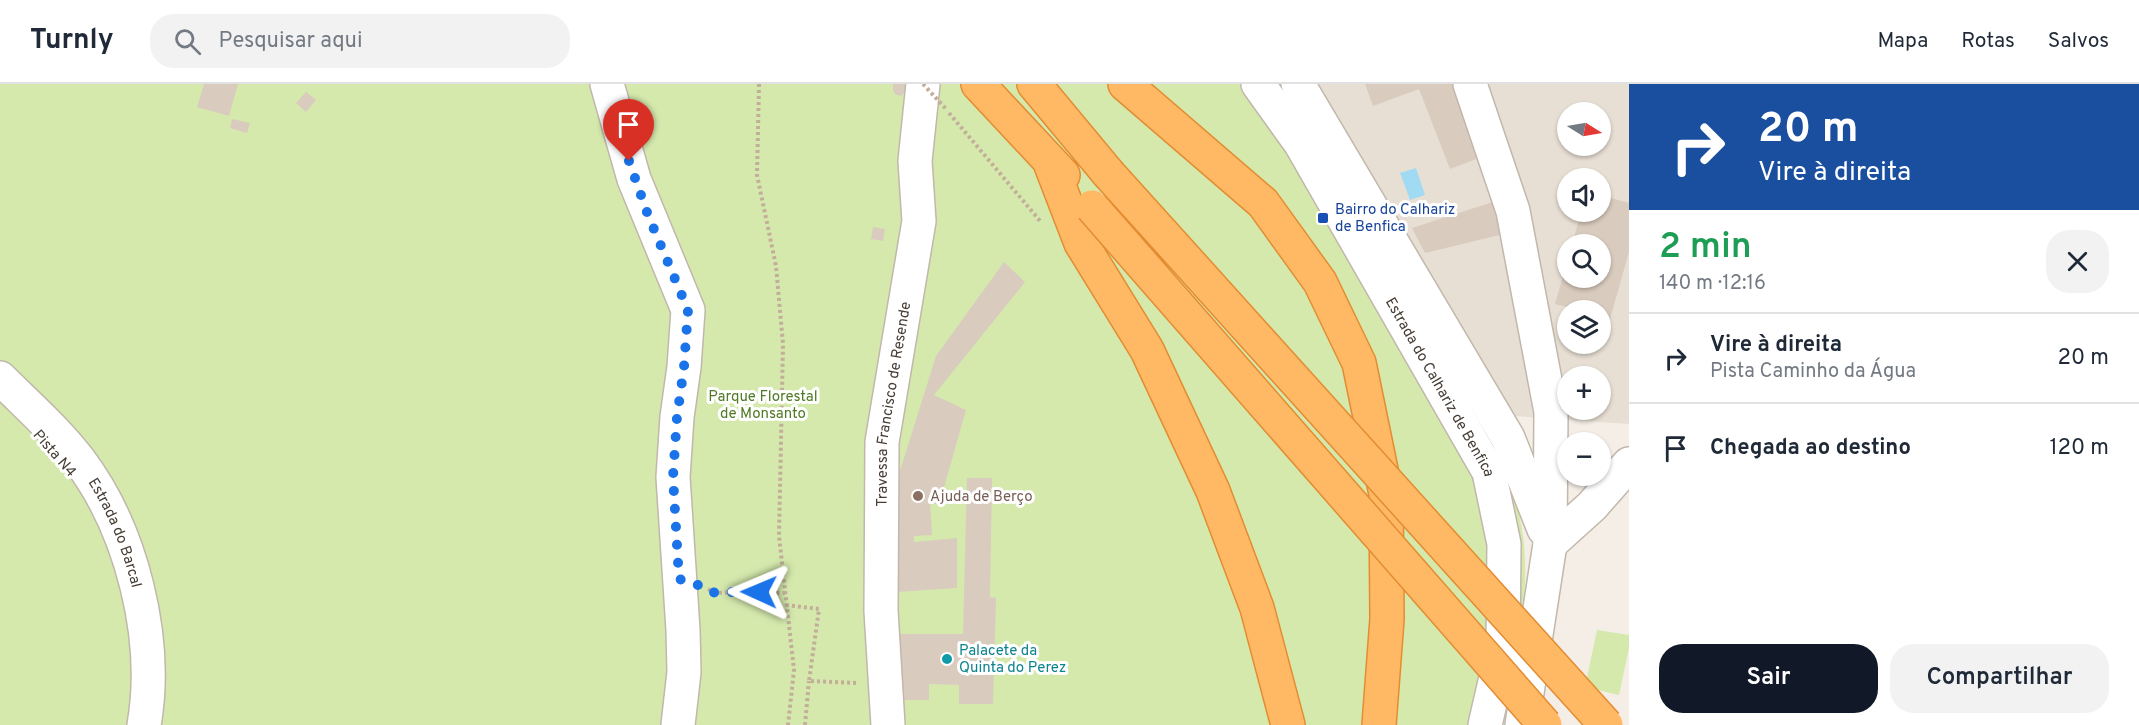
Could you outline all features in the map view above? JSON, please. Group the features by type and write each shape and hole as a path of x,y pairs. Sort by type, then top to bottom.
{"highway":[{"path":"978,84 1092,207 1545,725"},
{"path":"1035,84 1108,173 1606,725"},
{"path":"1125,84 1263,203 1320,282 1359,363 1386,494 1387,619 1379,725"},
{"path":"1049,159 1081,243 1147,350 1213,491 1257,608 1288,725"}],"street":[{"path":"607,84 634,179 688,310 673,477 684,672 678,725"},
{"name":"Travessa Francisco de Resende","path":"888,725 881,610 882,442 919,222 915,161 923,84"},
{"path":"1470,84 1513,211 1551,412 1550,544 1522,725"},
{"name":"Estrada do Calhariz de Benfica","path":"1279,88 1508,438 1550,544"},
{"name":"Estrada do Calhariz de Benfica","path":"1279,88 1301,144 1489,472 1504,544 1503,647 1485,725"},
{"name":"Estrada do Barcal","path":"0,378 54,431 80,461 105,502 127,551 139,597 148,653 144,725"},
{"path":"1550,544 1592,506 1629,464"}],"path":[{"path":"759,84 757,175 776,266 783,344 779,536 794,670 788,725"},
{"path":"923,84 947,111"},
{"path":"679,579 715,593 734,592 745,598 759,592 785,593"},
{"path":"786,605 819,609 809,681 806,725"},
{"path":"809,681 822,683 886,682"}],"shaded area":[{"path":"1309,84 1629,84 1629,424 1572,420 1611,420 1611,366 1557,366 1557,419 1514,416"}],"green space":[{"name":"Parque Florestal de Monsanto","path":"0,84 1282,84 1465,389 1497,449 1509,481 1519,513 1524,545 1525,590 1520,635 1503,725 0,725"},
{"path":"1597,630 1629,635 1629,648 1619,695 1585,687"}],"water":[{"path":"1416,168 1425,195 1410,200 1400,173"}],"building":[{"path":"204,84 238,84 229,116 197,107"},
{"path":"893,84 908,84 908,90 900,96 895,94"},
{"path":"1365,84 1460,84 1487,155 1450,169 1419,89 1373,106"},
{"path":"306,92 316,100 306,112 296,103"},
{"path":"232,119 250,123 247,133 230,128"},
{"path":"1611,198 1629,203 1629,252 1611,315 1611,300 1557,300 1557,304 1555,304 1560,288 1611,288 1611,234 1575,234 1578,222 1611,222"},
{"path":"1499,200 1508,233 1425,253 1412,228"},
{"path":"873,227 885,229 883,241 871,239"},
{"name":"Ajuda de Berço","path":"1004,262 1025,282 934,395 966,410 939,505 930,502 932,535 914,536 914,542 957,538 957,588 897,592 894,490 936,356"},
{"name":"Palacete da Quinta do Perez","path":"967,478 992,478 990,597 996,598 993,704 959,704 959,685 929,684 929,700 902,700 898,634 963,634"}],"place":[{"name":"Bairro do Calhariz de Benfica","path":"1323,218"},
{"name":"Ajuda de Berço","path":"918,496"},
{"name":"Palacete da Quinta do Perez","path":"947,659"}],"route":[{"path":"629,161 648,215 688,310 673,477 679,579 715,593 734,592 745,598 759,592"}]}
